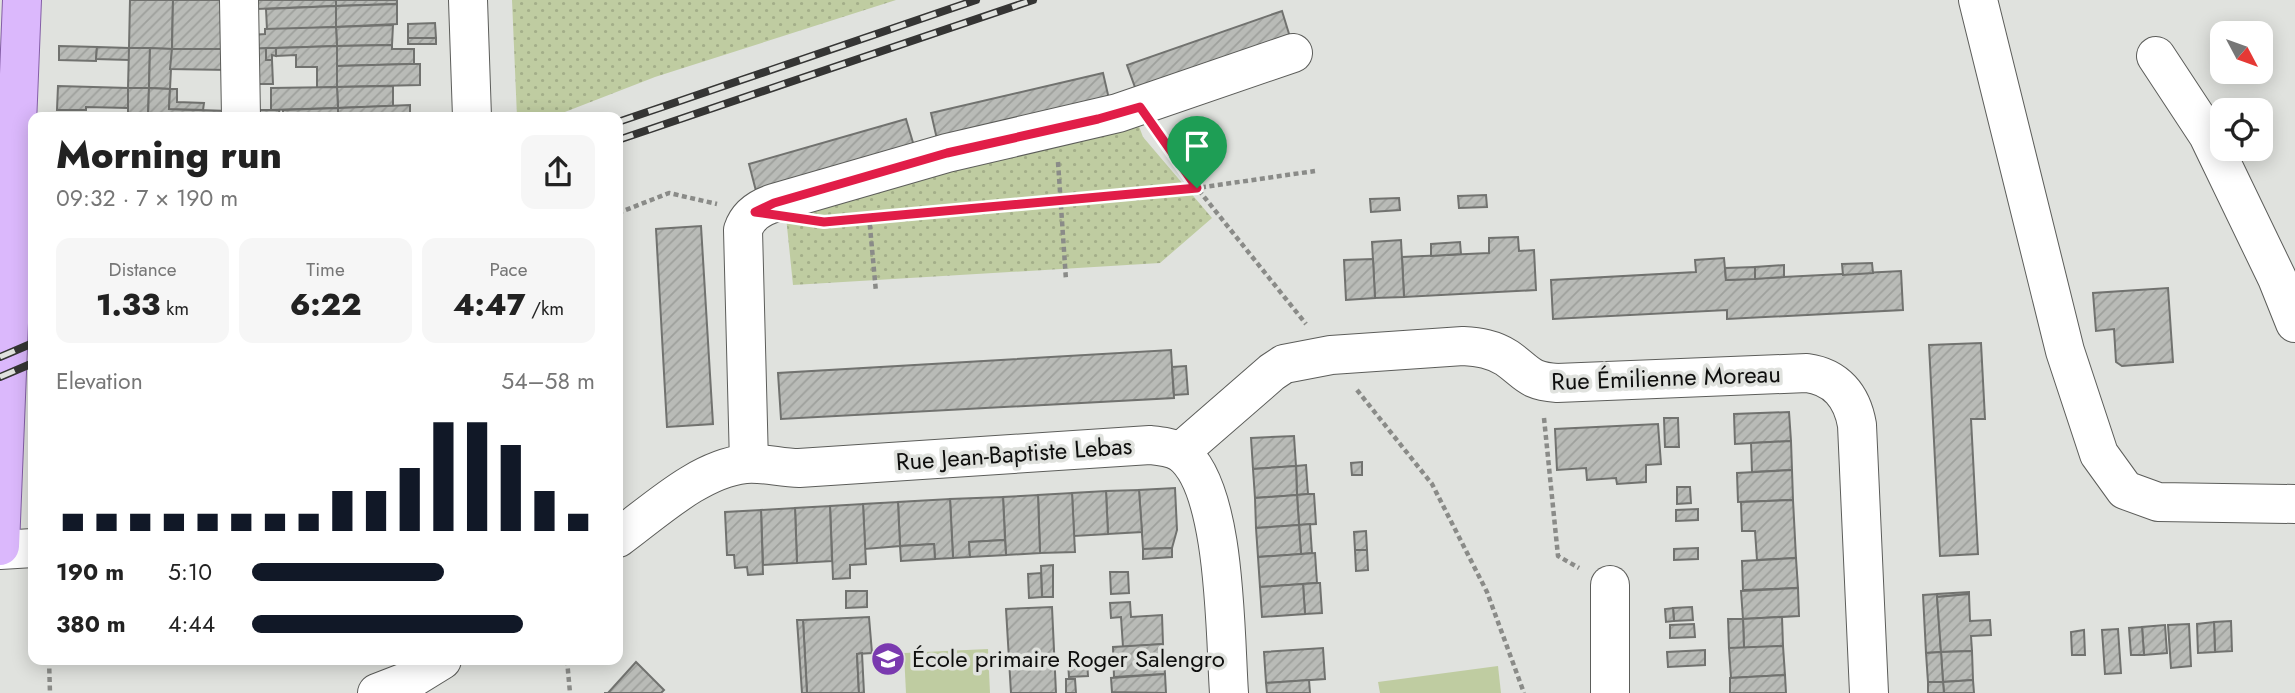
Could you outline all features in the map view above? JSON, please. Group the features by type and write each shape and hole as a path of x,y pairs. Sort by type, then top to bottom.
{"main road":[{"path":"0,548 12,299 10,78 22,0"}],"street":[{"path":"239,0 241,112"},
{"path":"468,0 472,112"},
{"path":"1978,0 2065,351 2099,454 2125,490 2158,502 2295,504"},
{"path":"749,463 743,230 749,217 755,212 764,206 947,153 1140,107 1293,53"},
{"path":"2156,56 2208,135 2277,278 2295,323"},
{"name":"Rue Émilienne Moreau","path":"1180,452 1284,364 1357,353 1479,347 1494,351 1525,375 1548,383 1807,373 1820,375 1832,380 1842,389 1854,411 1858,440 1869,693"},
{"name":"Rue Jean-Baptiste Lebas","path":"623,535 711,473 749,463 799,468 1150,445 1168,447 1180,452"},
{"path":"1180,452 1198,477 1216,530 1229,693"},
{"path":"0,548 28,548"},
{"path":"1609,585 1609,693"},
{"path":"377,693 408,681 434,665"}],"path":[{"path":"1140,107 1197,188 1309,327"},
{"path":"1054,128 1062,201 1066,279"},
{"path":"847,220 1197,188 1315,171"},
{"path":"864,178 876,292"},
{"path":"623,211 669,193 755,212"},
{"path":"1350,380 1432,484 1487,592 1524,693"},
{"path":"1548,383 1558,556 1609,585"},
{"path":"49,665 50,693"},
{"path":"567,665 570,693"}],"green space":[{"path":"512,0 896,0 655,77 565,112 517,112"},
{"path":"1137,121 1143,137 1212,218 1160,263 793,285 785,207"},
{"path":"988,649 990,693 906,693 904,653"},
{"path":"1498,666 1501,693 1380,693 1378,682"}],"building":[{"path":"130,0 173,0 172,49 129,48"},
{"path":"173,0 231,0 231,49 172,49"},
{"path":"257,0 336,0 336,6 257,9"},
{"path":"336,0 397,0 397,4 336,6"},
{"path":"397,4 397,24 336,27 336,6"},
{"path":"336,6 336,27 267,30 266,9"},
{"path":"1282,11 1290,37 1136,90 1127,65"},
{"path":"435,23 436,38 408,38 408,24"},
{"path":"393,25 392,45 337,46 336,27"},
{"path":"336,27 337,46 250,49 250,35 265,34 265,29"},
{"path":"408,38 436,38 436,44 408,44"},
{"path":"392,45 392,49 414,49 414,64 337,66 337,46"},
{"path":"59,46 97,47 96,61 59,60"},
{"path":"337,46 337,87 317,88 317,67 296,67 296,55 276,56 276,48"},
{"path":"97,47 129,48 129,60 96,59"},
{"path":"129,48 150,48 149,88 128,88"},
{"path":"150,48 172,49 170,89 149,88"},
{"path":"266,48 266,60 272,60 273,84 250,84 250,49"},
{"path":"266,48 276,48 276,56 272,55 272,60 266,60"},
{"path":"172,49 228,49 228,70 170,69"},
{"path":"420,64 420,85 337,87 337,66"},
{"path":"1103,73 1109,99 937,139 931,113"},
{"path":"58,86 128,88 128,108 86,107 86,110 57,110"},
{"path":"393,86 393,106 338,108 337,87"},
{"path":"337,87 338,108 271,110 271,88"},
{"path":"128,88 149,88 148,112 128,112"},
{"path":"149,88 170,89 169,109 228,111 228,112 148,112"},
{"path":"170,89 177,89 177,102 204,103 203,110 169,109"},
{"path":"410,105 410,112 338,112 338,108"},
{"path":"338,108 338,112 283,112"},
{"path":"251,110 279,112 251,112"},
{"path":"906,119 914,146 756,191 749,164"},
{"path":"1486,195 1487,207 1459,208 1458,196"},
{"path":"1399,198 1400,210 1371,212 1370,199"},
{"path":"701,226 713,424 667,427 656,229"},
{"path":"1518,237 1519,251 1534,250 1536,290 1404,297 1402,257 1489,253 1489,238"},
{"path":"1401,240 1404,297 1375,298 1372,242"},
{"path":"1460,242 1461,254 1431,256 1431,244"},
{"path":"1724,258 1726,280 1901,271 1903,310 1727,319 1727,310 1553,319 1551,280 1696,272 1695,260"},
{"path":"1373,259 1375,298 1346,300 1344,260"},
{"path":"1872,263 1873,273 1843,275 1842,264"},
{"path":"1784,265 1784,277 1755,279 1755,267"},
{"path":"1755,267 1755,279 1726,280 1725,268"},
{"path":"2168,288 2173,362 2122,366 2116,362 2114,329 2096,331 2093,293"},
{"path":"1981,343 1985,419 1971,419 1978,554 1940,556 1929,345"},
{"path":"1171,350 1174,398 781,419 778,373"},
{"path":"1186,366 1188,394 1174,395 1172,367"},
{"path":"1789,412 1791,441 1735,444 1734,414"},
{"path":"1664,418 1678,418 1679,447 1665,447"},
{"path":"1658,424 1661,464 1646,465 1646,482 1617,484 1616,478 1587,480 1586,468 1557,470 1555,429"},
{"path":"1294,436 1296,466 1253,469 1251,438"},
{"path":"1791,441 1792,470 1752,472 1751,443"},
{"path":"1362,462 1362,475 1352,475 1351,463"},
{"path":"1306,465 1308,494 1297,495 1296,466"},
{"path":"1296,466 1297,495 1255,498 1253,469"},
{"path":"1792,470 1793,500 1738,502 1737,473"},
{"path":"1677,487 1690,487 1691,503 1677,504"},
{"path":"1175,488 1177,530 1172,548 1143,549 1139,490"},
{"path":"1139,490 1142,532 1108,534 1106,491"},
{"path":"1106,491 1108,534 1074,536 1072,493"},
{"path":"1072,493 1075,552 1040,553 1038,495"},
{"path":"1314,494 1316,524 1299,525 1297,495"},
{"path":"1038,495 1040,553 1006,555 1003,497"},
{"path":"1297,495 1299,525 1256,528 1255,498"},
{"path":"1003,497 1005,540 969,542 970,557 953,558 950,499"},
{"path":"950,499 953,558 935,559 934,544 900,546 898,502"},
{"path":"1793,500 1796,558 1757,560 1755,531 1742,531 1741,502"},
{"path":"898,502 900,546 865,549 863,504"},
{"path":"863,504 866,564 850,565 850,578 833,579 830,506"},
{"path":"830,506 832,561 797,563 795,508"},
{"path":"795,508 797,563 763,565 761,510"},
{"path":"1698,509 1698,520 1676,521 1676,510"},
{"path":"761,510 763,574 748,575 747,567 735,568 734,555 727,555 725,512"},
{"path":"1310,524 1312,553 1301,554 1299,525"},
{"path":"1299,525 1301,554 1258,557 1256,528"},
{"path":"1366,531 1367,550 1355,550 1354,532"},
{"path":"1005,540 1006,555 970,557 969,542"},
{"path":"934,544 935,559 901,561 900,546"},
{"path":"1172,548 1172,557 1143,559 1143,549"},
{"path":"1698,548 1698,559 1674,560 1674,549"},
{"path":"1355,550 1367,550 1368,570 1356,571"},
{"path":"1315,553 1317,583 1260,587 1258,557"},
{"path":"1796,558 1798,588 1743,590 1742,561"},
{"path":"1053,565 1053,597 1042,597 1041,566"},
{"path":"1110,572 1128,572 1129,593 1111,594"},
{"path":"1041,573 1042,597 1029,598 1028,574"},
{"path":"1320,583 1322,613 1305,614 1303,584"},
{"path":"1303,584 1305,614 1262,617 1260,587"},
{"path":"1798,588 1799,616 1743,619 1741,591"},
{"path":"846,591 867,591 867,607 846,608"},
{"path":"1937,594 1969,594 1937,597"},
{"path":"1937,594 1941,652 1926,653 1923,595"},
{"path":"1969,594 1970,621 1990,620 1991,635 1971,636 1972,651 1941,652 1937,597"},
{"path":"1130,602 1131,617 1162,615 1163,644 1123,647 1121,617 1111,618 1110,603"},
{"path":"1052,607 1056,693 1011,693 1006,609"},
{"path":"1692,607 1693,620 1674,621 1673,608"},
{"path":"1673,608 1674,621 1666,622 1665,609"},
{"path":"869,617 872,653 857,654 859,693 807,693 803,620"},
{"path":"1782,617 1783,646 1744,648 1743,619"},
{"path":"1728,619 1743,619 1744,648 1729,648"},
{"path":"797,620 803,620 807,693 802,693"},
{"path":"2231,621 2232,651 2215,652 2214,622"},
{"path":"2214,622 2215,652 2198,653 2197,624"},
{"path":"1694,624 1695,637 1670,638 1670,625"},
{"path":"2189,624 2191,666 2171,668 2168,625"},
{"path":"2165,625 2167,653 2144,655 2142,627"},
{"path":"2142,627 2144,655 2131,655 2129,628"},
{"path":"2118,629 2121,673 2105,674 2102,630"},
{"path":"2084,630 2085,655 2072,655 2071,632"},
{"path":"1163,644 1165,674 1114,677 1113,647"},
{"path":"1783,646 1785,675 1731,678 1729,648"},
{"path":"1323,648 1325,679 1266,683 1264,652"},
{"path":"1705,650 1705,665 1668,667 1667,652"},
{"path":"1972,651 1973,680 1943,682 1941,652"},
{"path":"1941,652 1943,682 1928,682 1926,653"},
{"path":"862,653 864,693 859,693 857,654"},
{"path":"1087,661 1088,676 1069,677 1068,662"},
{"path":"636,662 664,690 661,693 608,693"},
{"path":"1165,674 1166,693 1112,692 1111,678"},
{"path":"1785,675 1786,693 1730,693 1730,678"},
{"path":"1066,679 1075,679 1076,693 1066,693"},
{"path":"1309,680 1310,693 1267,693 1266,683"},
{"path":"1973,680 1974,693 1944,693 1943,682"},
{"path":"1928,682 1943,682 1944,693 1928,693"}],"railway":[{"path":"623,120 976,0"},
{"path":"623,138 1033,0"},
{"path":"0,357 28,345"},
{"path":"0,377 28,365"}],"place":[{"name":"École primaire Roger Salengro","path":"888,659"}],"route":[{"path":"1140,107 1197,188 824,222 755,212 764,206 947,153 1140,107"}]}
